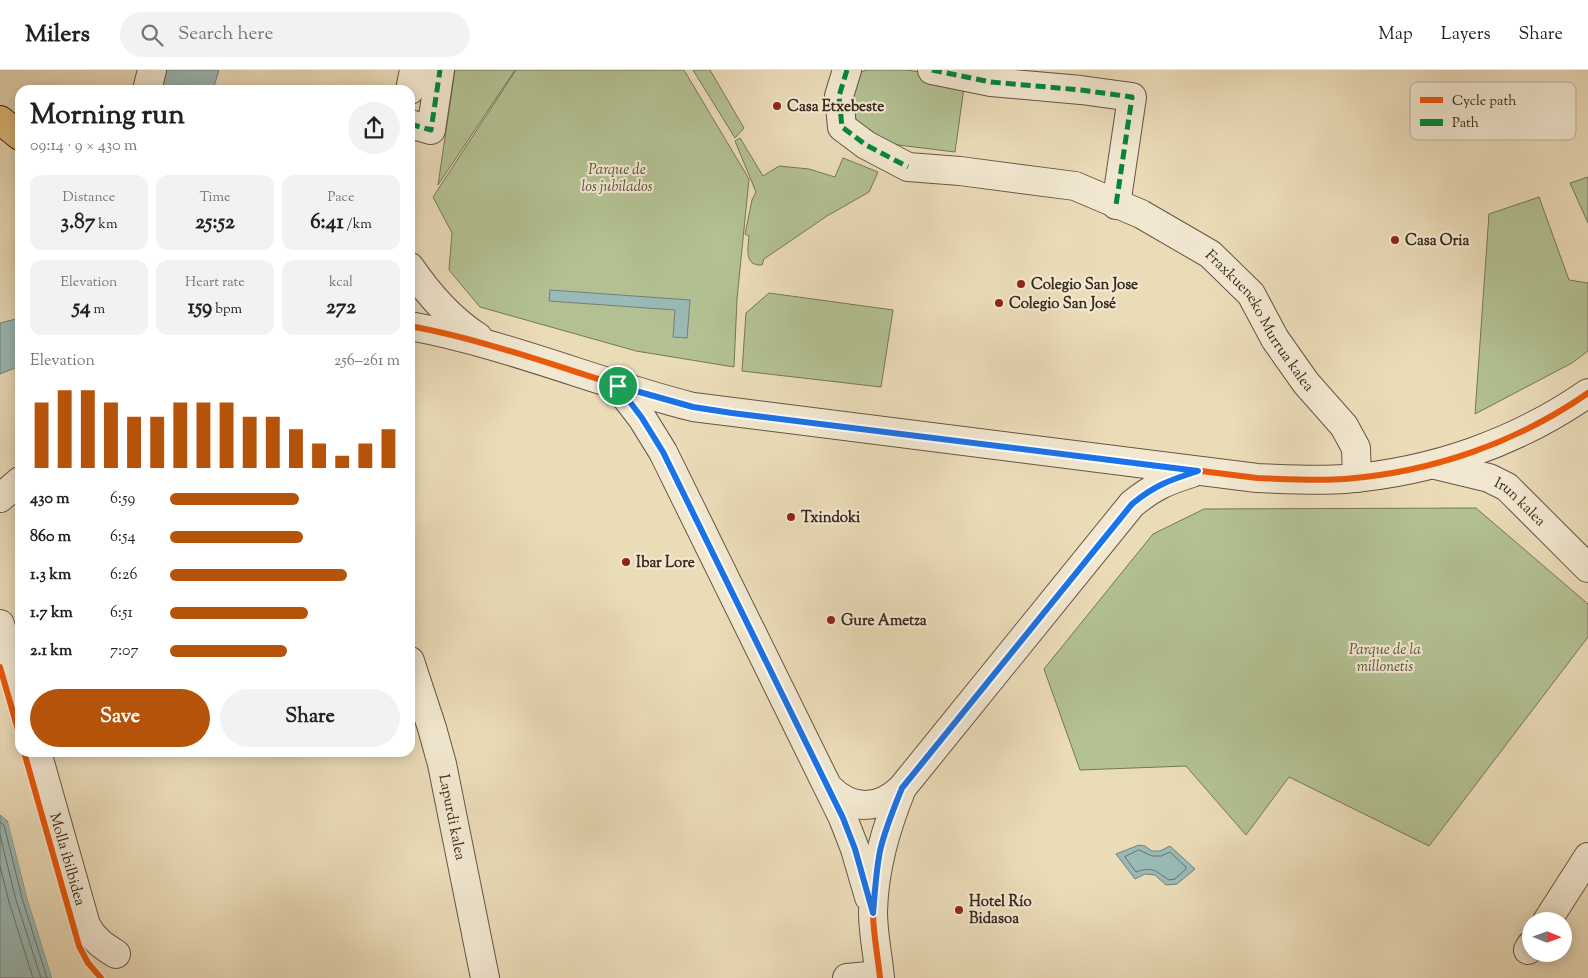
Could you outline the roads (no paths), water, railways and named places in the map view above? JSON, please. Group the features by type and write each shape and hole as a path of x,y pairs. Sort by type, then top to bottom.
{"main road":[{"path":"0,120 15,132"}],"street":[{"path":"148,85 152,70"},
{"path":"411,85 414,70"},
{"path":"415,125 431,130 440,70"},
{"name":"Fraxkueneko Murrua kalea","path":"847,70 839,96 842,127 866,145 908,167 960,171 1075,186 1141,214 1210,254 1251,294 1280,346 1306,383 1344,426 1356,448 1357,478"},
{"path":"944,72 991,82 1081,90 1132,97 1116,204"},
{"path":"415,274 425,289 445,311 465,329 488,344"},
{"path":"415,327 488,344 618,386 693,407 1198,471 1275,478 1357,478 1435,465 1472,453 1512,436 1550,417 1588,394"},
{"path":"618,386 642,418 663,452 829,788 855,849 873,913 880,976 847,978"},
{"name":"Irun kalea","path":"1435,465 1489,478 1507,487 1588,568"},
{"path":"829,788 845,800 866,805 886,800 902,788 1132,504 1148,491 1165,481 1198,471"},
{"path":"0,498 15,485"},
{"path":"0,624 15,676"},
{"name":"Lapurdi kalea","path":"415,676 442,764 485,978"},
{"name":"Molla ibilbidea","path":"38,757 86,925 92,936 100,944 116,954"},
{"path":"873,913 881,849 890,818 902,788"},
{"path":"1553,912 1588,857"}],"water":[{"path":"165,70 219,70 214,85 160,85"},
{"path":"550,290 690,300 687,338 673,337 675,310 549,301"},
{"path":"15,319 15,368 0,374 0,323"},
{"path":"0,815 8,822 27,897 52,978 0,978"},
{"path":"1139,845 1145,846 1152,851 1160,851 1170,846 1195,869 1177,884 1166,885 1155,875 1145,874 1135,879 1116,854"}],"place":[{"name":"Casa Etxebeste","path":"777,106"},
{"name":"Casa Oria","path":"1395,240"},
{"name":"Colegio San Jose","path":"1021,284"},
{"name":"Colegio San José","path":"999,303"},
{"name":"Txindoki","path":"791,517"},
{"name":"Ibar Lore","path":"626,562"},
{"name":"Gure Ametza","path":"831,620"},
{"name":"Hotel Río Bidasoa","path":"959,910"}],"park label":[{"name":"Parque de los jubilados","path":"617,178"},
{"name":"Parque de la millonetis","path":"1385,658"}]}
